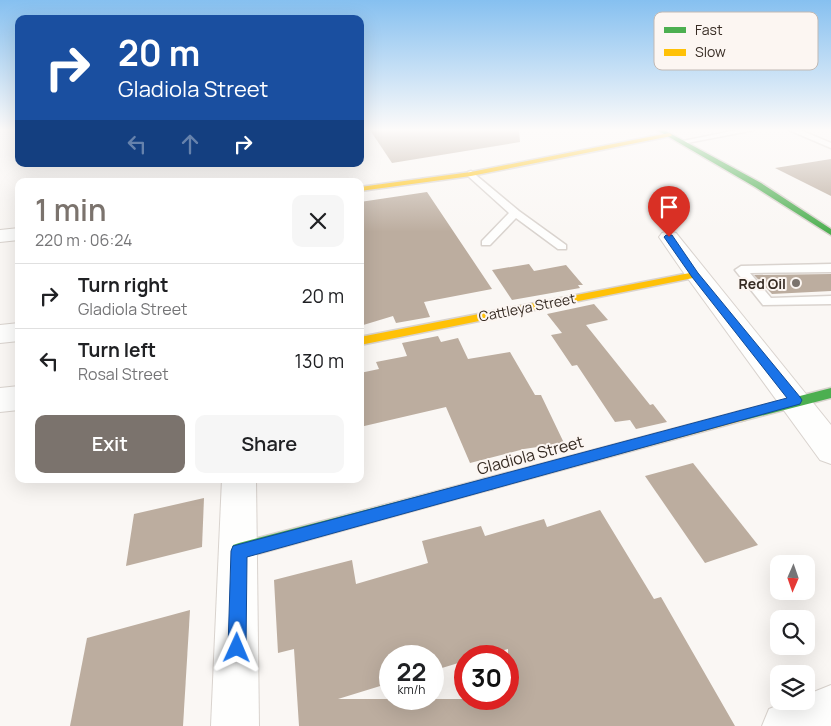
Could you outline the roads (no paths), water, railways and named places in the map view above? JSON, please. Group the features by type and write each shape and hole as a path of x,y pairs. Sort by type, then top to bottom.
{"main road":[{"path":"364,188 471,174 518,164"},
{"path":"721,164 758,185 831,233"},
{"name":"Cattleya Street","path":"364,340 695,275"},
{"name":"Gladiola Street","path":"239,551 796,400 831,394"}],"street":[{"path":"0,236 15,234"},
{"path":"669,237 695,275 796,400 831,450"},
{"path":"0,334 15,332"},
{"path":"0,400 15,398"},
{"path":"235,726 240,483"},
{"path":"786,726 831,709"}],"lane":[{"path":"471,174 515,214 562,248"},
{"path":"486,242 515,214"},
{"path":"831,268 741,270 768,302 831,300"}],"place":[{"name":"Red Oil","path":"796,283"}]}
